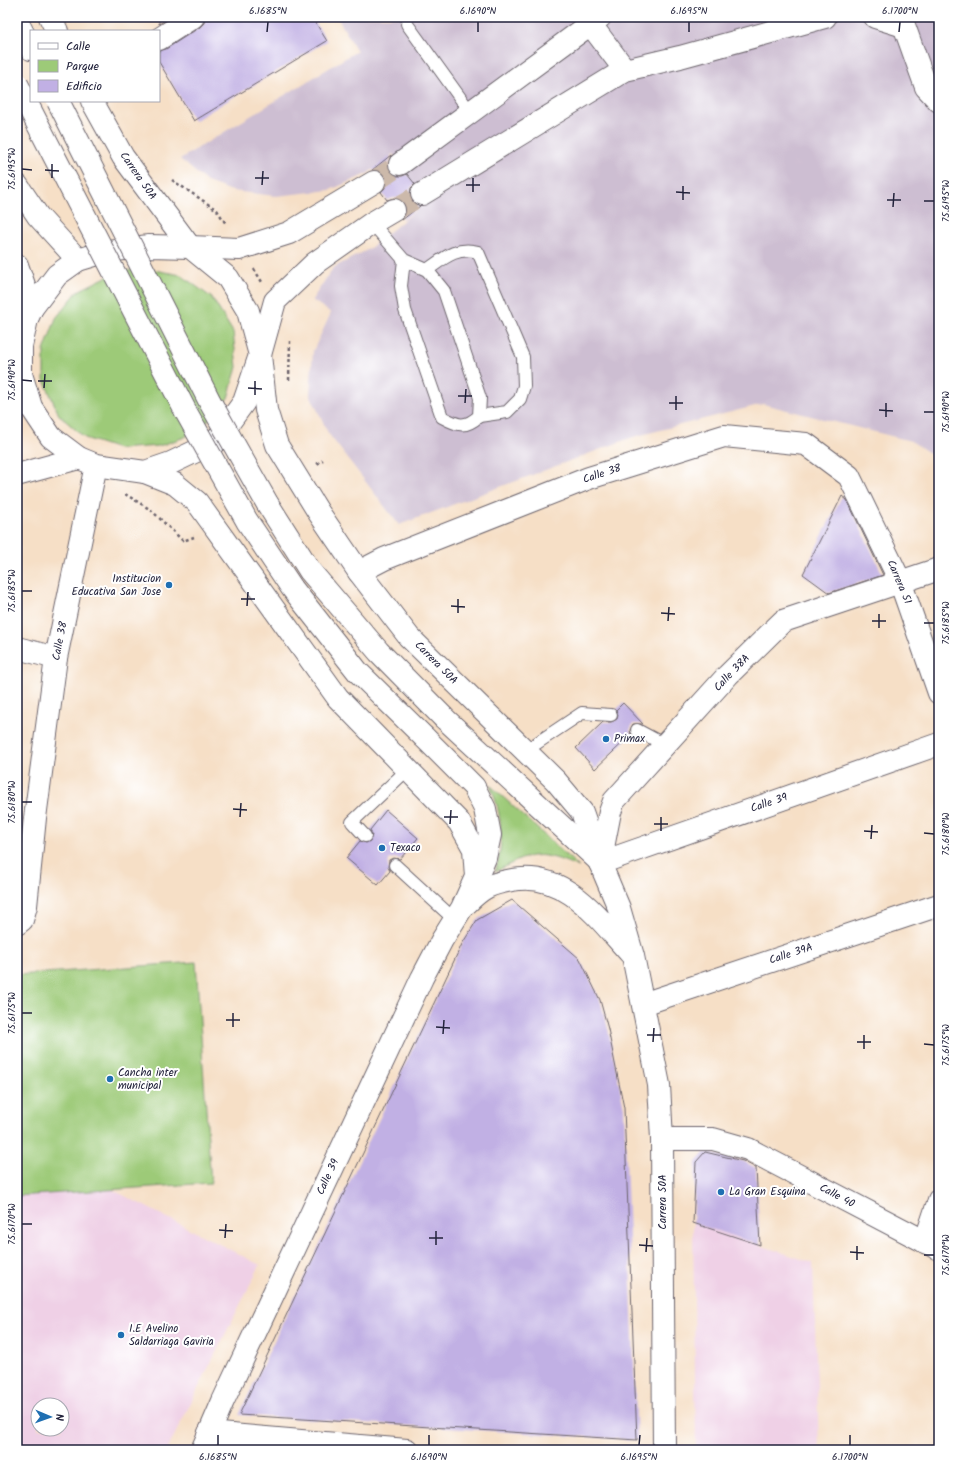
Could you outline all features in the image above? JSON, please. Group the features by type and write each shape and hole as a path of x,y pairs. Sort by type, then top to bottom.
{"main road":[{"path":"50,17 56,30"},
{"path":"160,38 193,17"},
{"path":"422,194 625,70 680,57 825,17"},
{"path":"875,17 902,21 926,87 939,103"},
{"path":"400,164 471,114 591,19 625,70"},
{"path":"17,21 30,47"},
{"path":"17,84 186,412 247,521 292,588 358,672 474,787 485,809 490,835 485,858 476,877"},
{"path":"59,102 210,402 267,503 310,571 379,652 444,718 600,863"},
{"name":"Carrera 50A","path":"93,102 123,156 190,247 228,278 248,311 260,355 266,410 277,445 359,572 409,637 556,780 582,812 600,863 619,908 633,956 659,1085 662,1139 664,1450"},
{"path":"88,461 51,436 31,407 19,376 21,346 27,319 32,308 57,275 78,260 108,251 149,246 239,249 289,233 356,195 374,182"},
{"path":"17,185 38,216 78,260"},
{"path":"356,195 362,195 373,204 375,217 372,223"},
{"path":"145,472 171,464 215,442 244,402 260,355 275,301 315,263 372,223 394,210"},
{"path":"17,264 32,308"},
{"name":"Calle 38","path":"359,572 391,556 589,478 724,436 806,444 848,476"},
{"path":"17,475 88,461 145,472 175,484 197,502 338,698 408,769"},
{"name":"Calle 38","path":"17,924 22,920 26,906 26,817 56,658 92,486 88,461"},
{"name":"Carrera 51","path":"848,476 900,581 939,693"},
{"name":"Calle 38A","path":"600,863 610,812 614,801 728,675 783,621 939,569"},
{"path":"17,648 56,658"},
{"name":"Calle 39","path":"600,863 939,744"},
{"name":"Calle 39","path":"206,1441 422,978 458,914 476,877 474,849 458,822 408,769"},
{"name":"Calle 39","path":"458,914 475,895 491,883 526,877 553,882 584,903 633,956"},
{"name":"Calle 39A","path":"643,1004 939,905"},
{"name":"Calle 40","path":"662,1139 713,1139 748,1149 932,1246"},
{"path":"932,1246 939,1200"},
{"path":"206,1441 407,1450"}],"lane":[{"path":"407,24 471,114"},
{"path":"372,223 404,260 427,270 444,291 480,398 479,416"},
{"path":"404,260 401,286 405,310 442,417 457,425 471,423 479,416 507,412 520,398 524,386 523,357 478,252 468,249 451,253 427,270"},
{"path":"526,751 582,713 611,714"},
{"path":"637,730 665,745"},
{"path":"364,836 352,822 408,769"},
{"path":"395,865 458,914"}],"path":[{"path":"168,174 172,181 217,210 239,249 275,301"},
{"path":"288,386 291,334"},
{"path":"92,486 119,491 145,506 151,510 183,542 215,528"}],"shaded area":[{"path":"337,17 939,17 939,459 911,441 763,404 633,437 399,525 328,433 310,394 313,351 331,313 312,300 333,268 369,249 427,201 393,154 367,174 330,190 276,196 232,191 207,182 180,159 357,51"},
{"name":"I.E Avelino Saldarriaga Gaviria","path":"113,1190 260,1265 167,1450 17,1450 17,1196"},
{"path":"693,1223 813,1263 819,1450 696,1450"}],"green space":[{"path":"143,268 181,275 212,298 233,332 237,367 228,398 203,426 185,437 159,446 118,449 85,438 59,415 44,380 44,351 56,318 78,291 114,273"},
{"path":"490,785 579,867 554,858 536,856 518,860 495,872 500,850 501,828 497,807"},
{"name":"Cancha inter municipal","path":"196,962 211,1183 17,1196 17,975"}],"building":[{"path":"159,17 170,17 159,24"},
{"path":"205,17 312,17 327,41 194,121 160,64 160,51 166,49 204,23"},
{"path":"391,155 388,165 390,171 395,176 407,174 415,184 411,188 411,200 420,206 402,220 406,210 405,204 400,199 394,198 387,200 381,192 385,188 385,176 380,171 372,170"},
{"path":"842,496 847,500 883,575 829,593 803,574"},
{"name":"Primax","path":"623,703 643,724 633,724 630,730 631,735 595,769 576,748 603,722 611,722 617,719 618,715 616,710"},
{"name":"Texaco","path":"386,810 418,838 400,859 393,858 389,860 388,867 390,871 378,885 346,858 360,841 366,843 370,841 372,835 370,830"},
{"path":"512,900 580,959 600,1000 608,1029 624,1108 637,1440 239,1415 462,944 477,920"},
{"path":"705,1152 743,1161 756,1168 760,1245 693,1223 696,1162"}],"tunnel":[{"path":"374,182 400,164"},
{"path":"394,210 422,194"}],"place":[{"name":"Institucion Educativa San Jose","path":"169,585"},
{"name":"Primax","path":"606,739"},
{"name":"Texaco","path":"382,848"},
{"name":"Cancha inter municipal","path":"110,1079"},
{"name":"La Gran Esquina","path":"721,1192"},
{"name":"I.E Avelino Saldarriaga Gaviria","path":"121,1335"}]}
